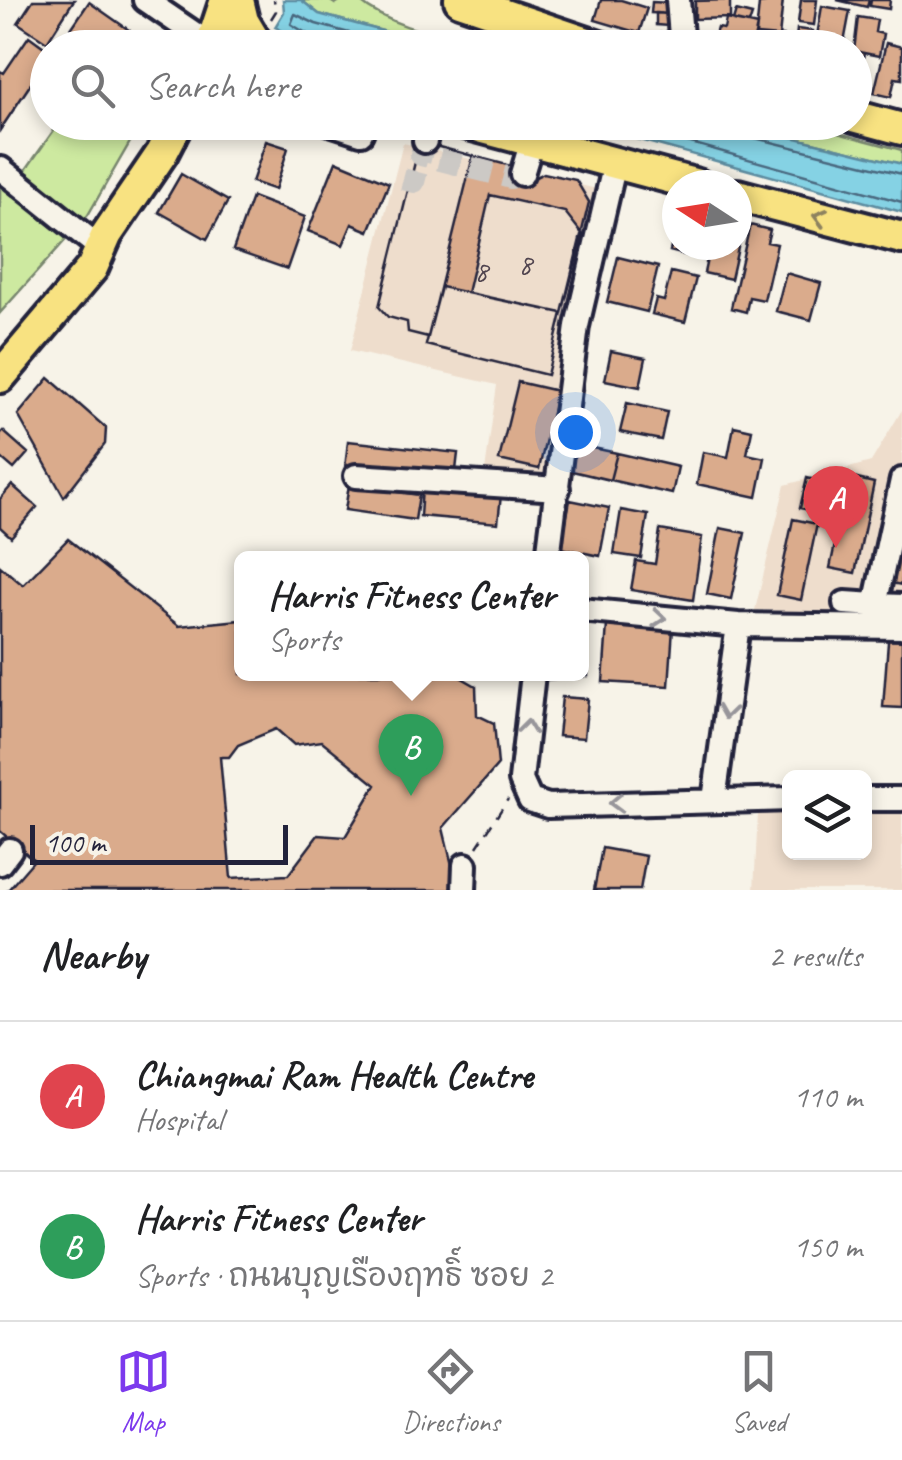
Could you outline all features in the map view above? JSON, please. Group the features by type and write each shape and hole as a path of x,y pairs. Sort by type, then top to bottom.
{"main road":[{"path":"218,30 226,0"},
{"path":"238,0 244,21 254,30"},
{"path":"460,0 549,30"},
{"path":"872,121 902,129"},
{"path":"0,348 78,257 101,239 169,140"},
{"path":"528,140 662,175"},
{"path":"752,199 902,238"},
{"path":"0,377 92,268 101,239"}],"street":[{"path":"145,0 188,30"},
{"path":"678,0 680,30"},
{"path":"522,174 532,141"},
{"path":"549,551 578,326 615,163"},
{"path":"1,170 101,239"},
{"path":"356,476 558,488"},
{"path":"875,605 902,480"},
{"path":"845,603 902,606"},
{"path":"589,611 738,626 902,627"},
{"path":"714,800 738,626"},
{"path":"532,681 521,780 530,800 548,806 782,799"},
{"path":"872,799 902,798"},
{"path":"464,890 465,865"}],"path":[{"path":"266,30 276,11 274,0"},
{"path":"465,865 521,780"}],"shaded area":[{"path":"403,143 601,190 551,482 484,478 497,385 350,351"},
{"path":"902,410 902,616 755,610 785,485 871,462"},
{"path":"902,809 902,890 754,890 758,813 782,813 782,860 872,860 872,811"}],"green space":[{"path":"301,0 329,0 335,4 358,0 387,18 421,30 379,30 319,14"},
{"path":"47,140 131,140 88,215 0,313 0,186 10,192"},
{"path":"804,140 864,140 902,150 902,164"}],"water":[{"path":"283,0 301,0 319,14 379,30 281,30 275,27 284,12"},
{"path":"640,140 804,140 902,164 902,212"}],"building":[{"path":"33,0 74,0 55,30 30,31 18,23"},
{"path":"601,0 621,0 647,8 640,30 595,20"},
{"path":"730,0 730,18 695,19 695,1"},
{"path":"783,0 780,30 756,30 759,4"},
{"path":"801,0 817,0 814,25 798,23"},
{"path":"837,0 869,0 867,7"},
{"path":"871,0 890,0 889,9 870,6"},
{"path":"89,2 129,30 70,30"},
{"path":"652,2 669,3 669,14 651,13"},
{"path":"822,6 850,11 846,30 818,30"},
{"path":"736,11 752,15 749,24 733,21"},
{"path":"656,13 669,14 668,26 656,25"},
{"path":"858,17 877,20 875,32 883,34 879,56 872,55 872,30 856,30"},
{"path":"726,19 757,26 756,30 716,30 724,29"},
{"path":"29,36 30,85 0,130 0,71 4,73"},
{"path":"886,43 902,47 902,79 895,78 891,97 874,93"},
{"path":"266,141 288,148 275,190 252,182"},
{"path":"420,142 515,167 526,182 544,173 576,180 589,202 547,375 426,345 428,337 408,332 407,322 388,317 379,307"},
{"path":"420,142 473,156 428,337 408,332 407,322 388,317 379,307"},
{"path":"336,161 389,183 369,231 352,224 343,245 308,231"},
{"path":"181,174 228,201 207,239 159,212"},
{"path":"490,195 565,212 583,235 562,313 467,293"},
{"path":"252,197 305,217 287,269 233,250"},
{"path":"752,226 770,230 767,242 777,244 764,300 749,297 746,312 731,308 742,260 752,260"},
{"path":"618,257 658,267 647,312 607,302"},
{"path":"707,260 735,260 731,279 704,273"},
{"path":"671,272 696,278 685,322 652,314 656,299 664,301"},
{"path":"786,273 821,283 811,320 776,311"},
{"path":"441,287 562,313 547,375 426,345"},
{"path":"611,351 646,358 640,387 605,380"},
{"path":"49,378 106,428 105,444 64,497 18,415"},
{"path":"518,382 557,391 539,469 499,460"},
{"path":"627,403 667,412 661,440 620,432"},
{"path":"734,426 752,430 747,454 765,458 757,497 697,484 703,452 728,457"},
{"path":"3,431 28,453 14,469 0,457"},
{"path":"348,441 458,453 455,479 345,468"},
{"path":"574,444 617,453 610,480 568,470"},
{"path":"617,453 678,467 672,494 610,480"},
{"path":"849,477 874,483 855,573 830,568"},
{"path":"807,478 841,486 834,515 800,508"},
{"path":"12,485 37,507 11,537 0,527 0,499"},
{"path":"349,485 419,495 415,520 345,510"},
{"path":"422,488 501,495 498,523 420,516"},
{"path":"570,500 609,508 600,556 561,548"},
{"path":"621,510 648,515 641,558 614,554"},
{"path":"793,519 817,524 801,600 777,595"},
{"path":"720,528 745,533 731,599 707,594"},
{"path":"660,530 702,537 693,600 631,590 636,561 655,564"},
{"path":"895,537 902,539 902,585 885,582"},
{"path":"68,539 179,626 234,621 234,681 467,681 476,686 477,715 494,723 498,765 443,828 458,890 8,890 34,860 0,831 0,566 23,585","holes":["276,729 294,745 322,741 376,785 345,837 318,835 288,875 231,878 220,757 229,757 238,745"]},
{"path":"607,624 673,628 669,686 603,682"},
{"path":"889,629 902,630 902,708 883,707"},
{"path":"562,697 588,699 584,738 558,736"},
{"path":"602,848 646,856 640,890 594,890"}],"tunnel":[{"path":"425,141 421,155 511,178 522,174"},
{"path":"403,179 414,182 421,155"}],"place":[{"name":"Chiangmai Ram Health Centre","path":"836,548"},
{"name":"Harris Fitness Center","path":"411,796"}]}
